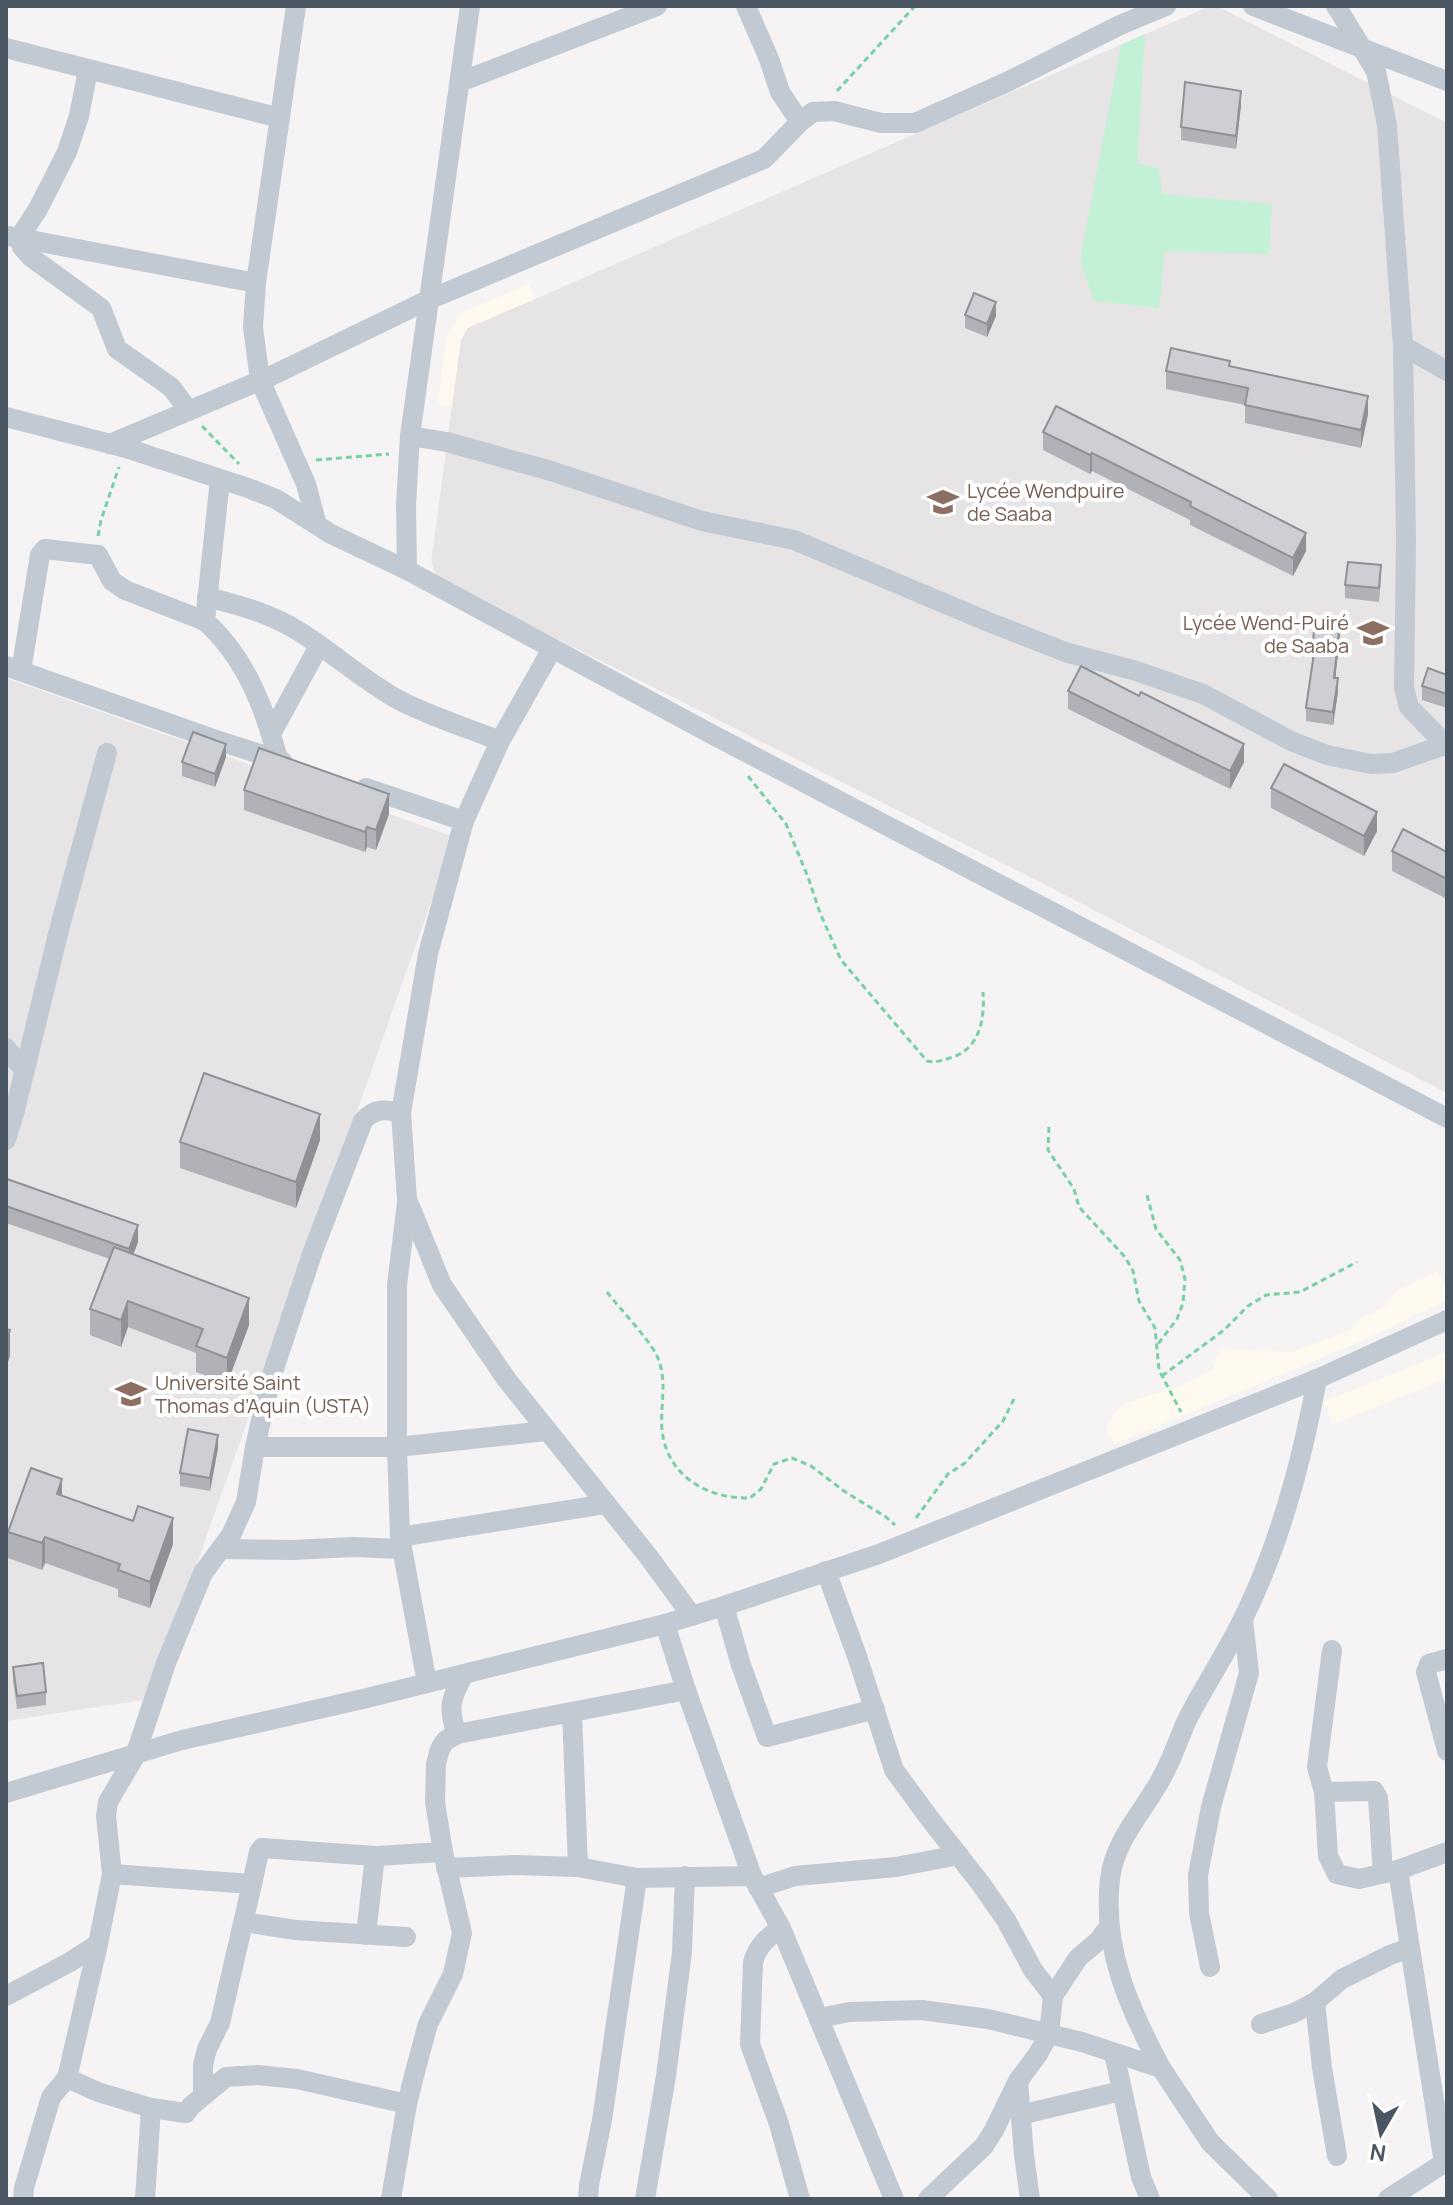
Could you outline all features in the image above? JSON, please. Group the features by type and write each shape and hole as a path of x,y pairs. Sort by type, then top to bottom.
{"street":[{"path":"296,6 256,283 253,327 260,380 306,484 317,525"},
{"path":"407,570 409,444 470,6"},
{"path":"460,82 657,6"},
{"path":"746,6 780,92 806,117"},
{"path":"118,446 428,300 764,159 806,117 834,111 881,123 915,123 1166,6"},
{"path":"1253,6 1447,81"},
{"path":"409,444 447,442 551,471 702,521 794,540 1068,653 1133,670 1203,694 1291,741 1327,755 1371,764 1393,763 1447,745 1409,707 1404,688 1403,346 1387,125 1376,71 1336,6"},
{"path":"6,48 280,118"},
{"path":"12,236 38,209 67,152 79,116 88,70"},
{"path":"12,236 256,283"},
{"path":"12,236 32,258 101,308 117,349 171,387 189,411"},
{"path":"1403,346 1447,371"},
{"path":"7,419 118,446 276,499 331,534 407,570 1447,1118"},
{"path":"205,621 220,479"},
{"path":"278,759 260,700 247,673 205,621 125,590 107,575 98,555 47,548 41,553 13,668 307,769"},
{"path":"207,597 275,619 301,632 358,675 399,700 500,741"},
{"path":"271,734 319,646"},
{"path":"427,1683 401,1543 397,1447 397,1285 407,1199 401,1113 428,954 464,821 500,741 552,649"},
{"path":"6,1140 107,753"},
{"path":"350,783 464,821"},
{"path":"6,1048 25,1071"},
{"path":"23,2199 27,2175 51,2097 67,2078 98,1944 112,1874 106,1816 108,1802 135,1756 166,1663 203,1573 231,1535 246,1502 270,1381 313,1251 363,1121 379,1110 401,1113"},
{"path":"407,1199 442,1285 507,1380 692,1616"},
{"path":"6,1793 199,1736 464,1674 665,1624 724,1606 911,1541 1317,1379 1447,1320"},
{"path":"1268,2199 1210,2142 1161,2068 1141,2031 1118,1970 1108,1928 1110,1876 1118,1848 1162,1777 1188,1720 1243,1619 1277,1537 1298,1468 1317,1379"},
{"path":"255,1447 397,1447 546,1431"},
{"path":"221,1549 292,1550 401,1543 606,1504"},
{"path":"826,1571 894,1770 1006,1920 1033,1970 1053,1996"},
{"path":"724,1606 767,1737 875,1709"},
{"path":"1210,1967 1199,1913 1198,1875 1211,1807 1249,1673 1243,1619"},
{"path":"665,1624 755,1882 781,1928 894,2199"},
{"path":"1332,1650 1317,1767 1324,1792 1328,1856 1337,1874 1359,1879 1390,1872 1447,1852"},
{"path":"1447,1659 1429,1664 1426,1672 1447,1751"},
{"path":"457,1734 450,1717 450,1706 464,1674"},
{"path":"391,2199 407,2104 428,2024 453,1974 462,1933 444,1860 435,1802 436,1764 440,1749 445,1741 457,1734 686,1690"},
{"path":"572,1712 578,1867"},
{"path":"1324,1792 1374,1791 1378,1798 1390,1872 1410,1948 1446,2162 1388,2199"},
{"path":"203,2096 203,2065 220,2023 262,1848 578,1867 637,1878 685,1876 755,1882 896,1867 959,1855"},
{"path":"366,1935 375,1856"},
{"path":"112,1874 252,1884"},
{"path":"645,2199 666,2076 682,1952 685,1876"},
{"path":"588,2199 637,1878"},
{"path":"244,1922 296,1930 406,1937"},
{"path":"781,1928 756,1950 750,2044 779,2124 800,2199"},
{"path":"928,2199 984,2146 1018,2081 1049,2034 1053,1996 1078,1958 1108,1928"},
{"path":"6,1996 98,1944"},
{"path":"1261,2024 1294,2013 1315,2002 1342,1979 1410,1948"},
{"path":"1315,2002 1327,2104 1337,2156"},
{"path":"819,2018 849,2012 922,2010 988,2019 1161,2068"},
{"path":"1114,2053 1141,2177 1150,2199"},
{"path":"67,2078 98,2092 151,2108 185,2113 226,2077 258,2075 297,2079 407,2104"},
{"path":"1018,2081 1030,2199"},
{"path":"1020,2115 1121,2091"},
{"path":"145,2199 151,2108"}],"path":[{"path":"806,117 847,82 915,6"},
{"path":"189,411 241,466"},
{"path":"297,463 354,456 409,444"},
{"path":"98,555 101,520 118,446"},
{"path":"742,769 786,824 841,960 927,1061 937,1063 959,1055 972,1045 984,1009 983,992"},
{"path":"1049,1127 1048,1150 1074,1189 1079,1207 1125,1257 1133,1271 1139,1301 1155,1328 1159,1370 1189,1430"},
{"path":"1147,1195 1156,1229 1180,1260 1185,1279 1183,1303 1177,1319 1158,1344"},
{"path":"1162,1376 1266,1295 1300,1292 1357,1262"},
{"path":"607,1292 656,1354 663,1376 662,1431 669,1456 683,1478 712,1492 734,1498 750,1498 761,1489 774,1464 792,1458 811,1466 886,1517 911,1541"},
{"path":"911,1541 913,1522 930,1498 948,1474 981,1448 1003,1421 1014,1399"}],"shaded area":[{"name":"Lycée Wendpuire de Saaba","path":"1210,6 1217,6 1447,123 1447,1093 1034,879 438,579 431,562 461,340 468,328"},
{"path":"529,284 535,299 468,328 461,340 452,407 438,405 446,337 460,313"},
{"name":"Université Saint Thomas d’Aquin (USTA)","path":"6,678 454,837 149,1699 6,1721"},
{"path":"1438,1271 1447,1291 1447,1300 1353,1345 1113,1445 1106,1427 1125,1403 1185,1384 1213,1369 1221,1348 1292,1352 1350,1330 1357,1320 1384,1307 1397,1291"},
{"path":"1447,1352 1447,1379 1333,1424 1323,1402"}],"green space":[{"path":"1145,34 1137,164 1159,168 1162,194 1272,204 1269,254 1165,251 1159,308 1094,301 1080,260 1121,45"}],"building":[{"path":"1185,82 1241,91 1236,136 1181,127"},
{"path":"974,293 996,302 987,324 965,315"},
{"path":"1171,348 1230,361 1229,366 1368,396 1361,430 1245,405 1248,388 1166,371"},
{"path":"1056,406 1306,533 1293,558 1190,506 1191,502 1043,432"},
{"path":"1348,562 1381,565 1379,588 1345,585"},
{"path":"1315,619 1340,622 1333,712 1306,708 1314,653"},
{"path":"1081,666 1139,696 1141,692 1244,744 1230,771 1068,691"},
{"path":"1428,668 1447,675 1447,694 1422,686"},
{"path":"193,732 226,744 215,774 182,762"},
{"path":"259,748 389,794 376,830 367,827 365,832 244,790"},
{"path":"1284,764 1377,812 1364,836 1271,788"},
{"path":"1403,829 1447,852 1447,879 1392,851"},
{"path":"204,1073 320,1114 296,1182 180,1142"},
{"path":"7,1179 138,1225 129,1249 6,1206"},
{"path":"114,1247 249,1298 227,1358 196,1346 203,1329 128,1301 121,1320 90,1309"},
{"path":"188,1429 218,1435 210,1478 180,1473"},
{"path":"31,1468 62,1479 57,1494 133,1521 138,1506 173,1518 150,1582 118,1570 120,1564 45,1537 42,1543 8,1532"},
{"path":"43,1663 46,1692 17,1696 13,1667"}],"place":[{"name":"Lycée Wendpuire de Saaba","path":"943,502"},
{"name":"Lycée Wend-Puiré de Saaba","path":"1373,633"},
{"name":"Université Saint Thomas d’Aquin (USTA)","path":"131,1394"}]}
